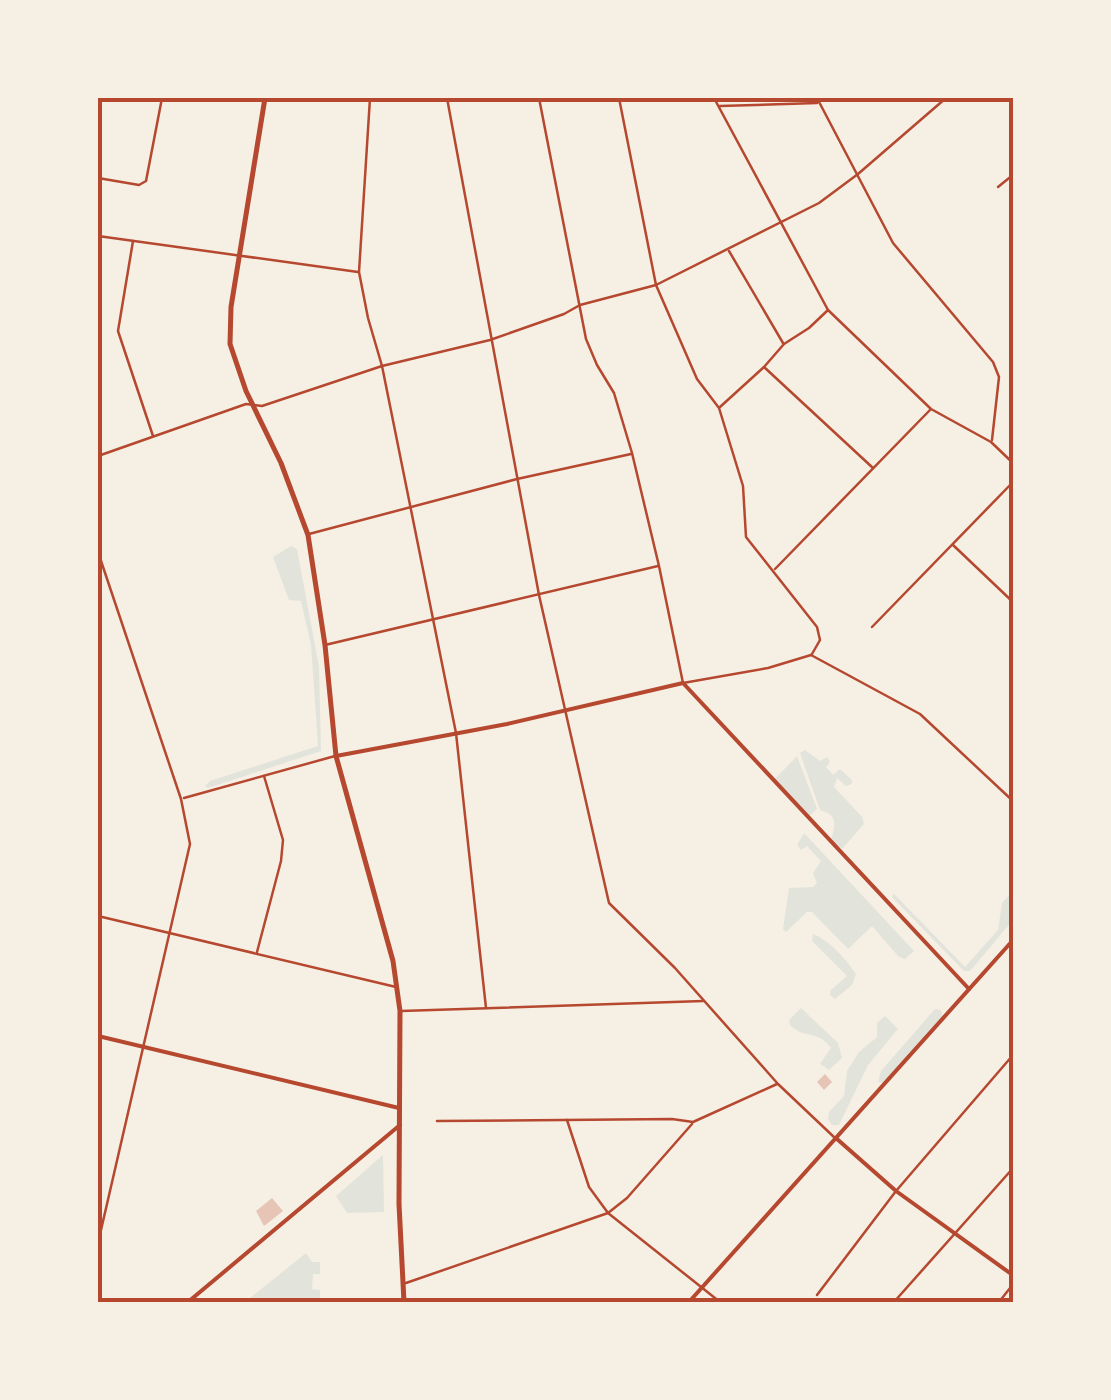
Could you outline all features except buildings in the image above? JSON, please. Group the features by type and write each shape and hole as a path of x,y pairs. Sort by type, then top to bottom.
{"main road":[{"path":"265,98 231,307 230,344 234,362 295,496 308,535 325,645 336,756 386,932 397,987 401,1109 398,1204 404,1302"}],"street":[{"path":"98,178 139,185 147,176 162,98"},
{"path":"370,98 359,272 382,366 456,733 486,1008"},
{"path":"447,98 539,596 609,903 704,1000 778,1084 837,1139 896,1191 1014,1280 999,1302"},
{"path":"539,98 586,339 596,365 614,393 632,453 683,683 969,989"},
{"path":"181,799 336,756 768,668 811,654 820,640 817,628 746,536 743,486 719,408 697,379 656,284 619,98"},
{"path":"714,98 828,310 931,409 992,442 1014,464"},
{"path":"817,98 893,242 996,370 992,442"},
{"path":"98,456 252,404 262,406 382,366 490,340 580,305 656,284 820,203 946,98"},
{"path":"718,106 820,103"},
{"path":"998,187 1014,174"},
{"path":"98,236 359,272"},
{"path":"133,241 118,331 153,438"},
{"path":"728,248 784,344"},
{"path":"719,408 784,344 828,310"},
{"path":"764,367 874,469"},
{"path":"775,570 931,409"},
{"path":"308,535 517,479 632,453"},
{"path":"872,627 1014,482"},
{"path":"953,544 1014,603"},
{"path":"98,552 181,799 190,844 98,1243"},
{"path":"325,645 660,566"},
{"path":"811,654 920,714 1014,802"},
{"path":"256,954 281,862 282,840 264,776"},
{"path":"98,916 397,987"},
{"path":"690,1302 1014,940"},
{"path":"400,1011 704,1000"},
{"path":"98,1036 401,1109"},
{"path":"817,1295 896,1191 1013,1055"},
{"path":"402,1284 608,1213 648,1176 693,1122 778,1084"},
{"path":"567,1119 589,1187 608,1213 720,1302"},
{"path":"437,1120 693,1122"},
{"path":"188,1302 400,1124"},
{"path":"894,1302 1014,1167"}],"shaded area":[{"path":"291,546 297,549 319,667 321,751 208,788 205,786 210,781 318,746 311,645 301,601 289,600 273,557"},
{"path":"805,750 820,761 827,757 830,762 826,767 833,775 840,769 852,780 846,786 837,778 834,787 864,824 843,848 831,840 834,822 820,810 800,753"},
{"path":"797,756 817,809 808,817 774,780"},
{"path":"804,833 914,951 905,959 872,926 848,949 812,912 807,912 786,932 783,929 789,888 813,887 817,883 813,873 821,861 807,846 801,850 797,845"},
{"path":"1013,891 1013,920 970,971 964,971 892,897 894,894 965,967 998,930 1002,903"},
{"path":"813,934 837,951 856,974 852,985 835,999 830,991 847,976 812,941"},
{"path":"801,1008 838,1043 842,1058 829,1070 820,1064 831,1048 826,1042 790,1025 789,1020"},
{"path":"935,1009 941,1010 942,1016 884,1083 878,1082 881,1071"},
{"path":"885,1016 898,1029 868,1065 839,1125 832,1125 829,1112 844,1096 847,1071 859,1052 877,1037 877,1023"},
{"path":"383,1155 384,1212 347,1213 336,1196"},
{"path":"306,1253 312,1262 320,1262 320,1274 313,1274 312,1289 320,1290 320,1302 245,1302"}],"railway":[{"path":"98,105 104,98"}]}
